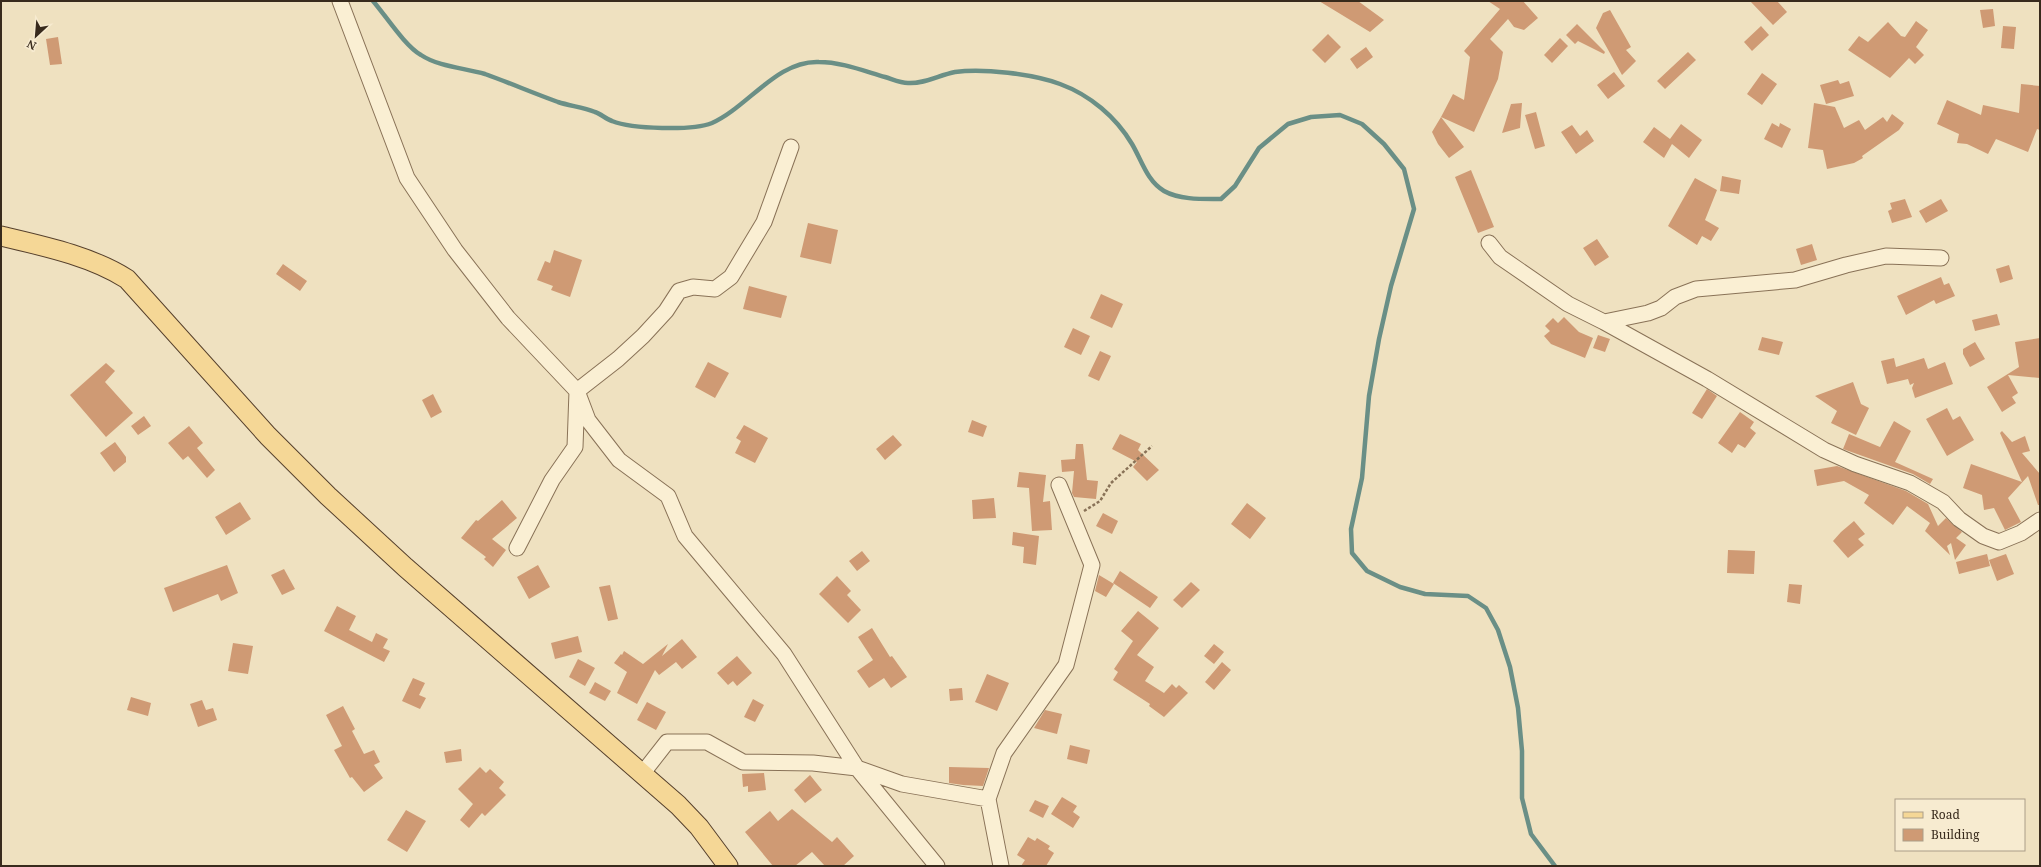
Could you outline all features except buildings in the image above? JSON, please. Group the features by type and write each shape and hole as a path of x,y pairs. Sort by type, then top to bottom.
{"main road":[{"path":"1,236 43,246 113,270 128,279 268,436 328,496 405,568 689,816 728,866"}],"street":[{"path":"340,1 407,178 455,250 508,318 577,391 588,420 619,460 668,496 685,536 784,654 857,768 937,866"},
{"path":"517,548 552,480 575,447 577,391 618,359 643,336 666,311 679,291 694,287 715,289 731,277 764,222 792,147"},
{"path":"1489,243 1500,257 1568,304 1707,378 1824,450 1855,464 1910,483 1943,502 1959,519 1983,536 1998,542 2021,533 2040,520"},
{"path":"1604,322 1648,313 1661,308 1675,297 1696,289 1795,280 1846,264 1886,256 1942,258"},
{"path":"1001,866 988,799 1004,753 1066,665 1092,565 1059,485"},
{"path":"642,774 667,742 707,742 743,762 812,762 857,768 902,784 988,799"}],"path":[{"path":"1073,518 1100,501 1111,482 1152,446"}],"waterway":[{"path":"373,1 409,45 415,51 428,59 444,65 485,74 558,102 590,110 612,121 633,126 677,128 703,126 712,123 725,116 776,76 790,68 804,63 827,62 852,67 905,83 926,81 949,73 966,71 993,71 1049,80 1082,94 1110,116 1126,134 1145,170 1158,187 1170,194 1199,199 1221,199 1235,186 1259,148 1288,124 1311,117 1340,115 1362,124 1384,144 1404,169 1414,209 1391,286 1379,339 1369,396 1362,478 1351,529 1352,553 1367,571 1400,587 1425,594 1468,596 1486,608 1498,630 1510,667 1518,708 1522,751 1522,798 1531,834 1555,866"}]}
